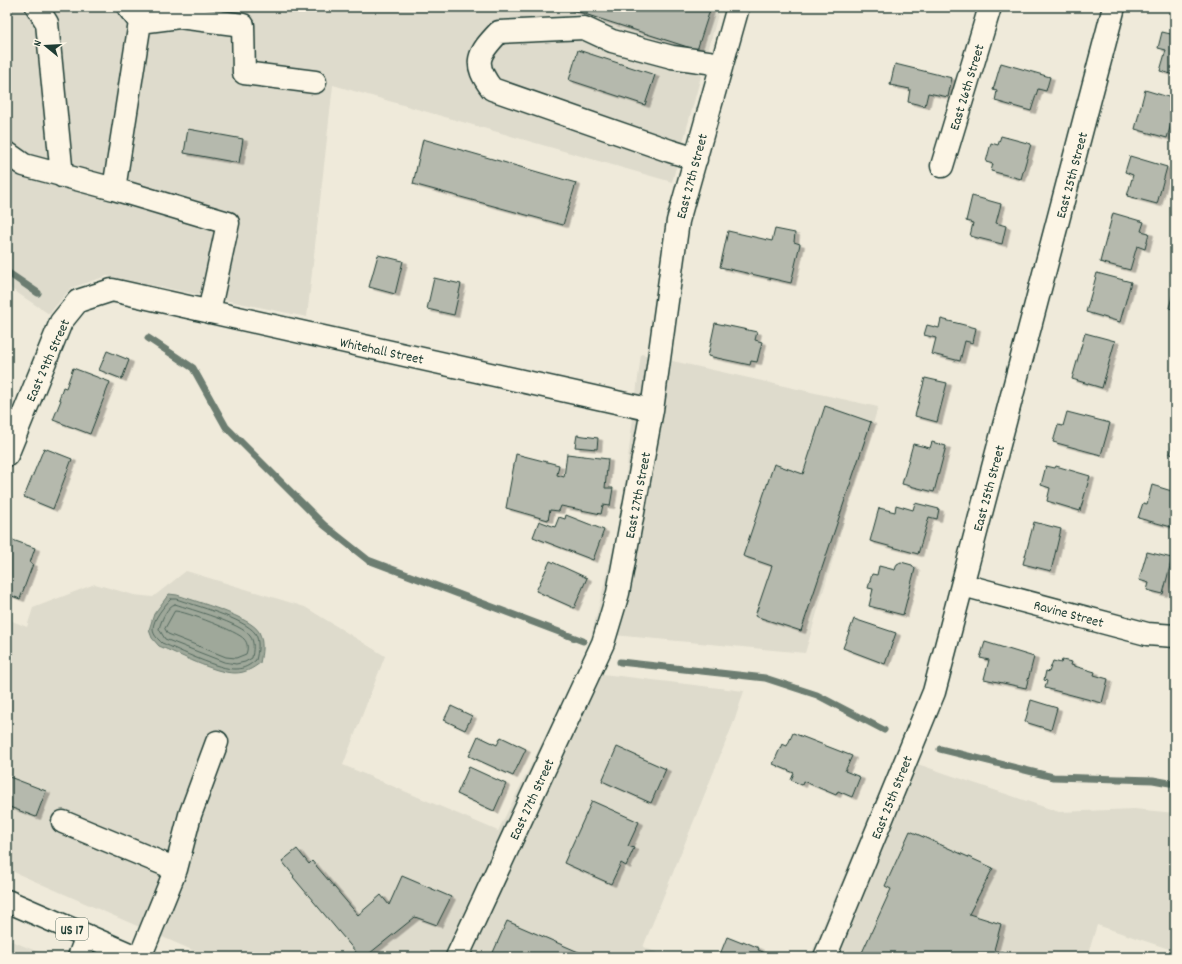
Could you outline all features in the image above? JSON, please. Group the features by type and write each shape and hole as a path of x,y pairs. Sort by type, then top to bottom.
{"street":[{"path":"37,7 47,23 62,176"},
{"name":"East 27th Street","path":"457,957 603,643 618,593 652,410 678,221 738,7"},
{"name":"East 26th Street","path":"942,166 990,7"},
{"name":"East 25th Street","path":"825,957 934,692 1114,7"},
{"path":"114,189 134,14 177,12 243,25 244,73 315,82"},
{"path":"696,158 670,151 492,89 481,75 480,60 486,46 499,32 584,28 612,41 672,57 722,64"},
{"path":"7,154 24,165 114,189 228,223 209,312"},
{"name":"Whitehall Street","path":"112,290 652,410"},
{"name":"East 29th Street","path":"7,454 61,322 78,301 112,290"},
{"name":"Ravine Street","path":"963,585 1146,634 1175,636"},
{"path":"140,957 176,870 190,815 217,742"},
{"path":"64,822 176,870"},
{"name":"US 17","path":"7,901 136,957"},
{"path":"79,957 87,936"}],"shaded area":[{"path":"7,7 720,7 672,182 333,85 307,317 107,276 71,288 49,314 7,286"},
{"path":"641,354 878,407 805,653 592,633 620,522"},
{"path":"186,571 305,607 385,656 343,765 498,831 578,671 744,691 735,719 643,947 668,957 208,957 7,869 7,619 27,627 33,608 95,584 134,595 153,597"},
{"path":"894,756 1059,812 1134,809 1175,813 1175,951 1097,925 1087,957 810,957"},
{"path":"7,939 50,957 7,957"}],"water":[{"path":"169,594 209,605 234,615 254,626 259,632 262,640 260,663 251,669 239,673 227,672 207,667 159,646 152,638 149,630 154,614"}],"building":[{"path":"563,7 711,7 697,50"},
{"path":"1162,32 1175,35 1175,75 1160,71 1166,50 1158,48"},
{"path":"578,50 655,75 645,105 569,80"},
{"path":"1001,63 1050,77 1046,91 1038,89 1031,111 995,101 997,91 993,90"},
{"path":"895,64 952,78 948,97 928,93 925,106 908,102 910,89 890,85"},
{"path":"1145,90 1175,99 1175,110 1167,138 1135,129"},
{"path":"188,129 243,139 239,163 184,153"},
{"path":"1001,136 1031,144 1021,179 991,171 993,164 986,162 991,143 998,145"},
{"path":"423,139 576,183 563,225 413,184"},
{"path":"1130,156 1167,167 1157,204 1127,196 1133,175 1125,172"},
{"path":"972,196 1001,204 996,223 1006,226 1002,244 970,236 973,223 966,221"},
{"path":"1113,213 1144,222 1141,231 1149,233 1145,249 1137,246 1130,270 1100,262"},
{"path":"775,229 795,233 794,242 800,244 791,283 720,267 728,231 772,241"},
{"path":"378,255 403,261 395,294 369,287"},
{"path":"1097,273 1131,282 1120,322 1086,312"},
{"path":"434,278 461,284 454,315 427,309"},
{"path":"1175,285 1175,310 1169,308"},
{"path":"941,319 976,328 973,343 965,341 960,361 932,354 936,338 924,335 927,325 939,328"},
{"path":"715,323 757,332 755,340 762,342 757,362 751,361 750,365 708,356"},
{"path":"1085,333 1115,341 1102,388 1072,379"},
{"path":"107,351 129,360 122,379 99,370"},
{"path":"73,368 110,382 90,434 53,420 61,400 59,399 63,387 66,388"},
{"path":"925,378 947,383 937,422 915,416"},
{"path":"825,406 871,422 801,631 755,616 772,566 743,556 774,464 803,474"},
{"path":"1067,412 1110,423 1101,455 1053,442 1058,425 1063,426"},
{"path":"577,435 598,438 597,449 575,447"},
{"path":"1175,435 1175,469 1171,468 1174,455 1170,454"},
{"path":"932,442 946,446 934,492 902,484 913,444 930,448"},
{"path":"44,448 72,459 53,509 24,497"},
{"path":"516,454 559,465 557,475 564,477 567,454 608,459 605,488 613,488 610,506 603,505 601,514 561,506 559,511 550,510 548,520 506,508"},
{"path":"1046,466 1055,468 1056,466 1090,476 1080,511 1047,501 1050,488 1041,485"},
{"path":"1152,485 1175,492 1175,528 1138,518 1143,503 1147,504"},
{"path":"915,503 939,509 937,519 929,517 918,554 870,541 879,508 895,512 896,505 913,510"},
{"path":"566,515 604,530 593,560 533,537 539,521 555,527 559,517 565,519"},
{"path":"1034,522 1061,529 1051,571 1023,564"},
{"path":"7,538 35,548 30,563 33,564 20,599 7,594"},
{"path":"1147,552 1172,558 1163,594 1147,590 1149,583 1139,580"},
{"path":"550,561 587,578 574,608 536,591"},
{"path":"901,562 912,565 915,569 903,615 869,606 873,589 868,588 872,574 877,575 879,566 895,570 897,564"},
{"path":"854,619 896,633 885,664 843,648"},
{"path":"985,642 1034,657 1026,688 984,679 989,660 980,658"},
{"path":"1062,660 1072,662 1071,665 1095,672 1094,675 1108,679 1102,703 1045,688 1047,681 1044,680 1046,671 1049,672 1053,661 1061,663"},
{"path":"1031,700 1057,708 1051,730 1025,722"},
{"path":"451,706 472,716 465,730 444,720"},
{"path":"793,733 852,756 845,771 860,777 852,797 838,791 836,795 803,781 802,785 791,780 794,773 773,764 782,744 787,746"},
{"path":"478,736 497,745 501,737 526,749 513,776 469,756"},
{"path":"617,747 666,769 651,803 602,781"},
{"path":"469,767 506,784 494,811 457,794"},
{"path":"7,776 46,791 36,817 7,806"},
{"path":"592,801 639,822 628,846 634,848 626,866 621,863 611,884 564,863"},
{"path":"910,831 993,868 969,914 1001,924 994,950 1015,957 860,957 891,889 885,886"},
{"path":"297,849 309,864 312,861 358,915 381,895 389,905 402,876 451,897 437,925 415,917 365,957 360,957 293,877 294,876 282,861"},
{"path":"507,921 590,957 491,957"},
{"path":"727,937 742,943 743,941 759,948 758,950 768,954 767,957 719,957"}],"waterway":[{"path":"7,272 38,293"},
{"path":"148,338 193,368 226,427 324,525 368,560 583,641"},
{"path":"620,662 765,678 817,695 884,730"},
{"path":"940,749 1053,777 1153,780 1175,784"}]}
